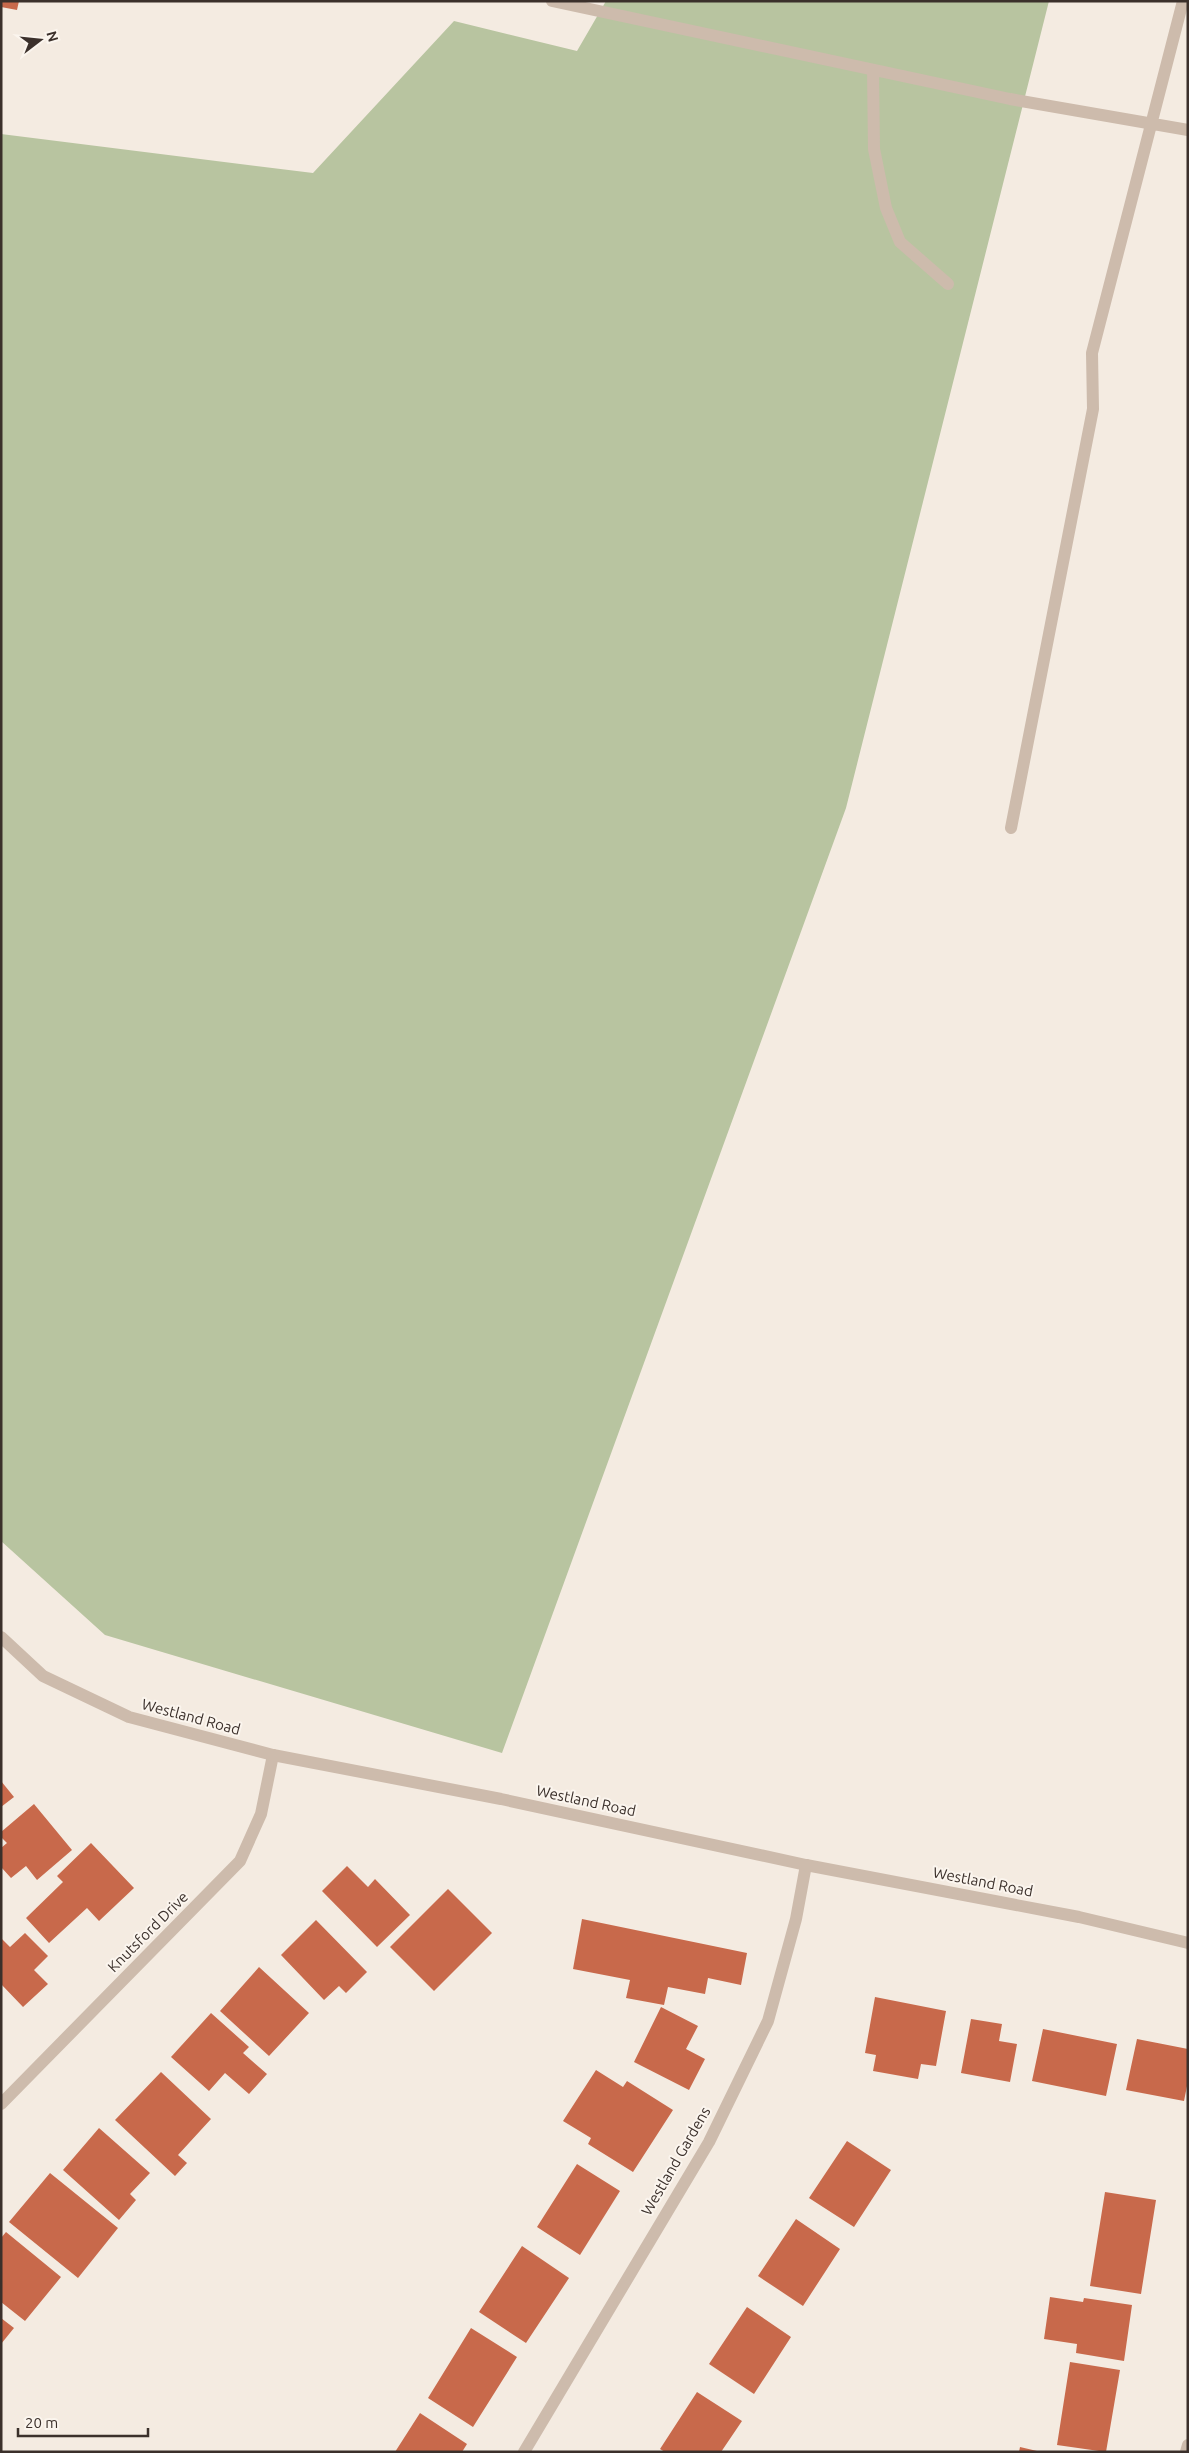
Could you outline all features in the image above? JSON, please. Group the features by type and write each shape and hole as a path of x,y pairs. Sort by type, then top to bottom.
{"street":[{"path":"552,1 1010,99 1188,130"},
{"path":"1011,828 1093,409 1092,353 1183,1"},
{"path":"873,70 874,149 886,208 900,242 948,284"},
{"name":"Westland Road","path":"1,1637 43,1676 128,1717 273,1756 501,1799 806,1865 1079,1917 1188,1943"},
{"name":"Knutsford Drive","path":"1,2104 240,1862 261,1814 273,1756"},
{"name":"Westland Gardens","path":"524,2452 708,2142 768,2021 796,1919 806,1865"},
{"path":"1186,2452 1188,2446"}],"green space":[{"path":"606,1 1049,1 846,808 502,1753 105,1635 1,1541 1,134 313,173 454,21 577,51"}],"building":[{"path":"1,1 19,1 17,10 1,7"},
{"path":"1,1781 14,1797 1,1807"},
{"path":"34,1804 72,1850 37,1880 26,1866 11,1878 1,1867 1,1848 7,1843 1,1837 1,1832"},
{"path":"91,1843 134,1888 99,1921 87,1908 49,1943 26,1918 63,1882 57,1876"},
{"path":"347,1866 368,1887 375,1879 410,1915 377,1947 322,1891"},
{"path":"448,1889 492,1933 434,1991 390,1947"},
{"path":"582,1919 747,1953 741,1985 708,1978 705,1994 668,1987 664,2005 626,1998 630,1980 573,1969"},
{"path":"316,1920 367,1972 346,1993 339,1986 324,2000 281,1955"},
{"path":"25,1933 48,1956 34,1970 48,1984 23,2007 1,1984 1,1938 10,1947"},
{"path":"259,1967 309,2013 269,2056 220,2011"},
{"path":"875,1997 946,2011 936,2066 921,2064 918,2079 873,2071 876,2055 865,2053"},
{"path":"661,2007 698,2026 686,2049 705,2059 689,2090 634,2062"},
{"path":"211,2013 249,2047 243,2053 267,2074 249,2094 225,2073 209,2091 171,2057"},
{"path":"971,2019 1002,2024 999,2041 1017,2044 1010,2082 961,2073"},
{"path":"1043,2029 1117,2044 1106,2096 1032,2081"},
{"path":"1137,2039 1188,2049 1188,2081 1184,2101 1126,2090"},
{"path":"596,2070 623,2087 627,2081 673,2110 633,2172 588,2144 591,2138 563,2121"},
{"path":"161,2072 211,2119 178,2155 187,2163 175,2176 115,2120"},
{"path":"99,2128 150,2173 130,2194 136,2200 119,2220 63,2170"},
{"path":"847,2141 891,2170 854,2227 809,2198"},
{"path":"577,2164 620,2191 580,2255 537,2227"},
{"path":"50,2173 118,2228 78,2278 9,2222"},
{"path":"1105,2192 1156,2200 1141,2294 1090,2286"},
{"path":"796,2219 840,2249 803,2306 758,2276"},
{"path":"6,2232 61,2277 25,2321 1,2302 1,2238"},
{"path":"522,2246 569,2278 526,2343 479,2312"},
{"path":"1050,2297 1083,2302 1084,2298 1132,2305 1124,2361 1076,2353 1077,2344 1044,2339"},
{"path":"747,2307 791,2337 754,2394 709,2364"},
{"path":"1,2318 14,2328 1,2344"},
{"path":"471,2328 517,2357 473,2427 428,2398"},
{"path":"1070,2362 1120,2370 1106,2452 1057,2445"},
{"path":"697,2392 742,2421 721,2452 665,2452 660,2449"},
{"path":"420,2413 467,2444 462,2452 395,2452"},
{"path":"1020,2447 1037,2451 1037,2452 1019,2452"}]}
